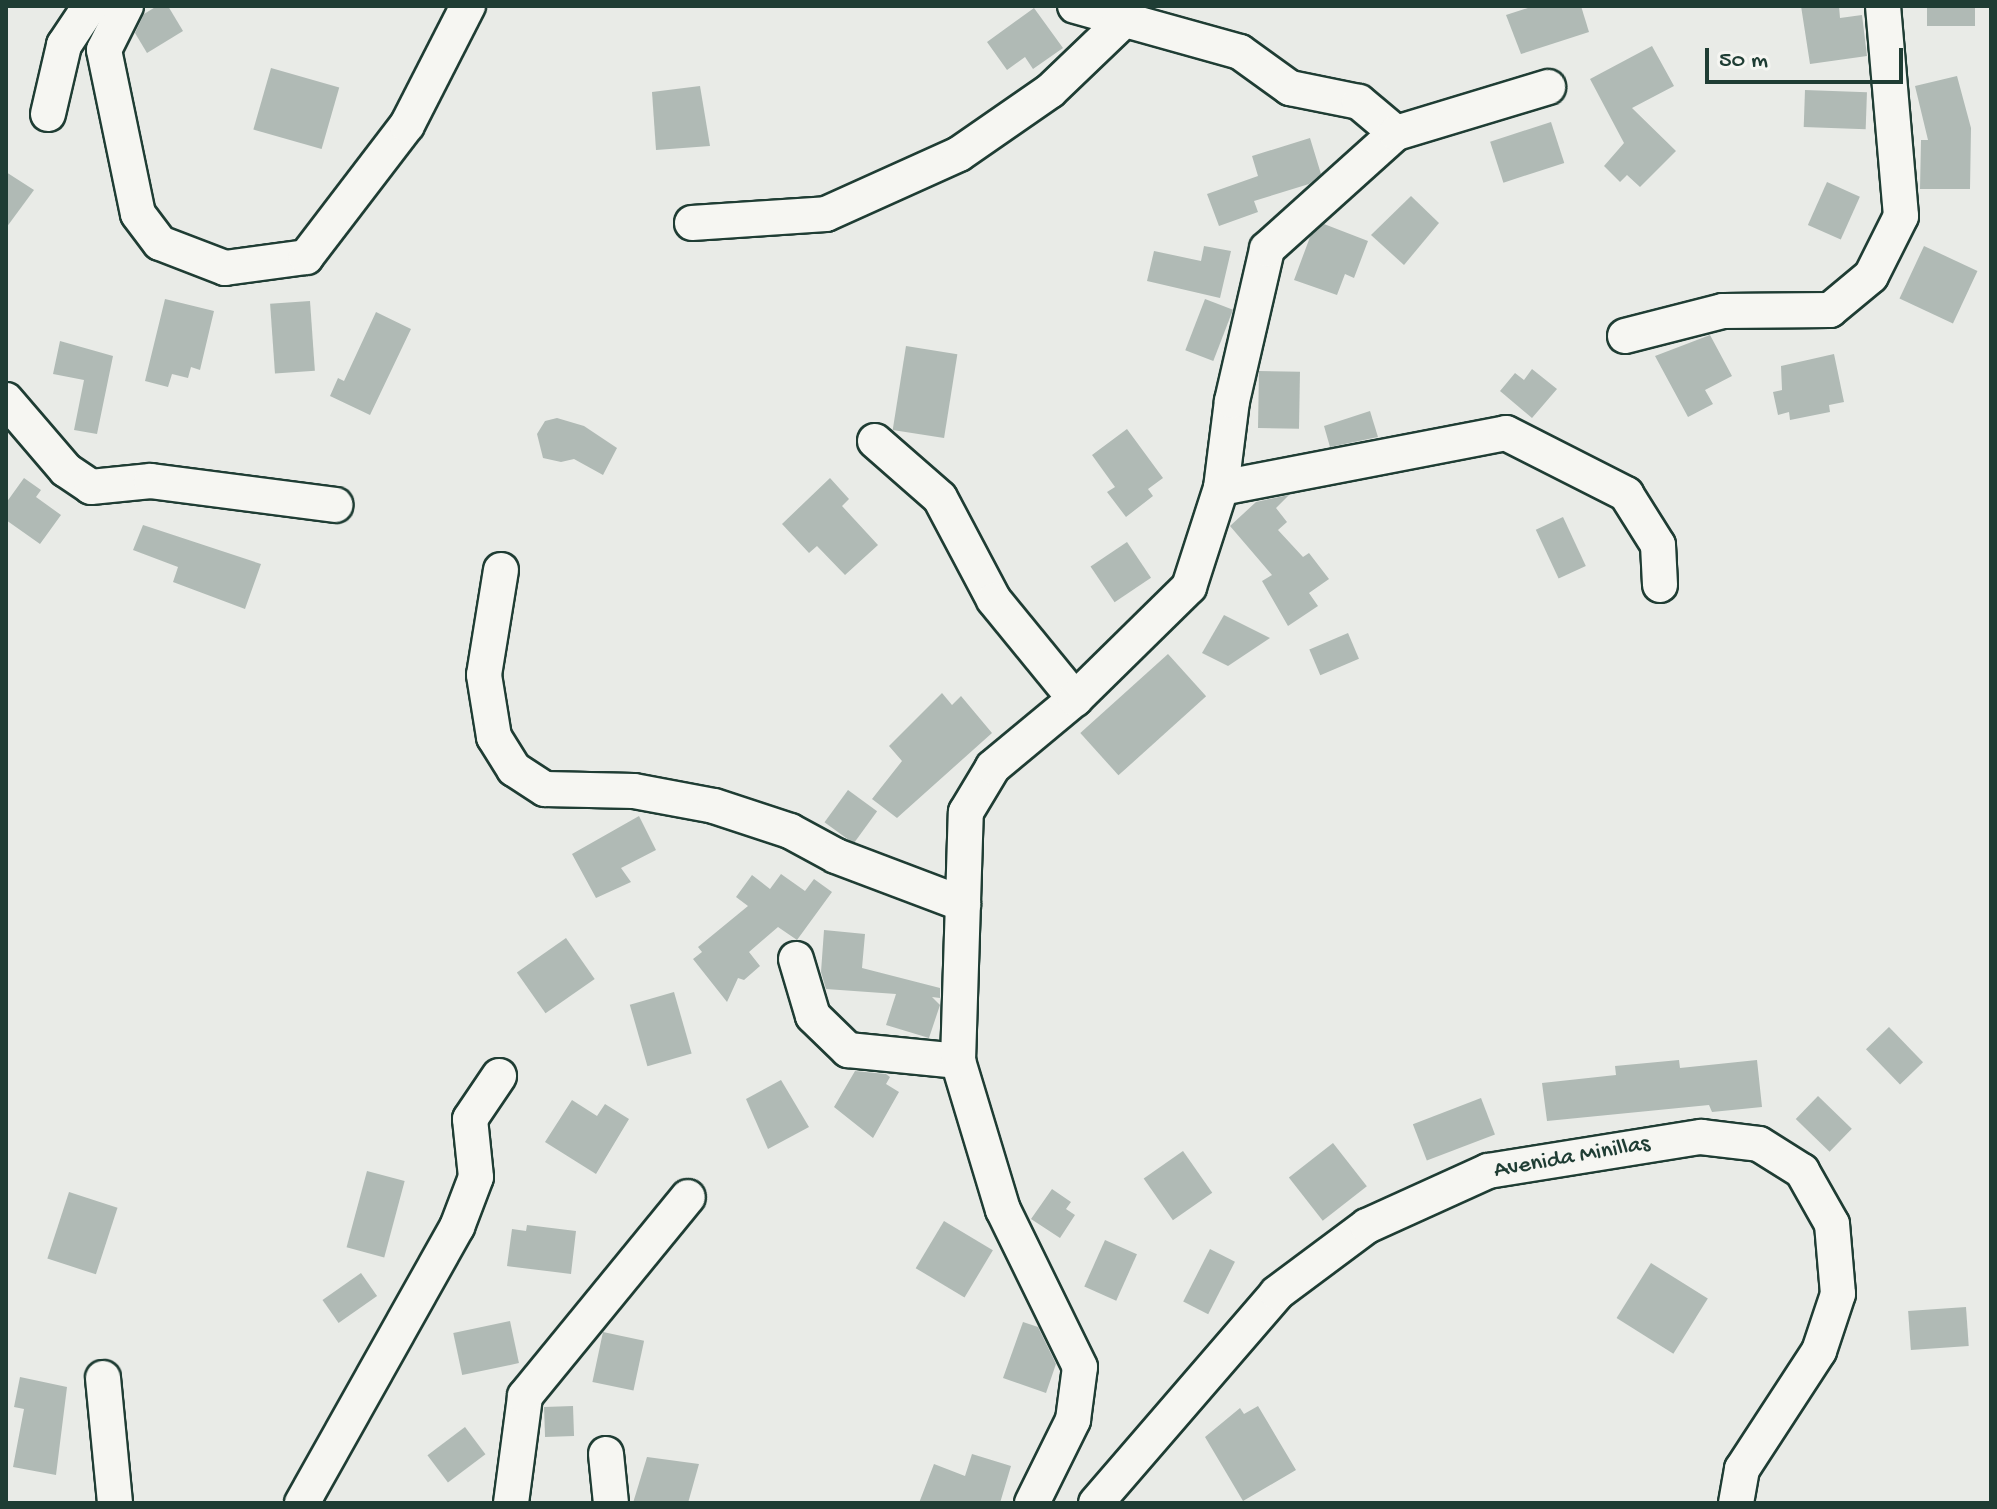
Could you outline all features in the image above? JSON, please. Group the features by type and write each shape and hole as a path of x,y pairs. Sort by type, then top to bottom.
{"street":[{"path":"48,114 64,45 90,6"},
{"path":"126,6 104,50 138,214 160,243 225,268 306,257 407,125 468,6"},
{"path":"1075,6 1240,52 1290,88 1359,102 1396,133"},
{"path":"1625,336 1723,311 1830,310 1871,276 1901,216 1883,6"},
{"path":"692,223 826,214 959,154 1050,91 1124,20"},
{"path":"1032,1503 1073,1420 1080,1367 1003,1210 958,1061 966,812 993,767 1075,699 1189,587 1221,488 1232,401 1267,249 1396,133 1548,87"},
{"path":"6,400 66,470 91,487 151,481 335,505"},
{"path":"1221,488 1506,433 1626,494 1658,545 1660,585"},
{"path":"875,441 940,498 994,600 1075,699"},
{"path":"501,570 484,675 494,737 514,769 545,789 634,791 714,806 790,831 836,856 963,904"},
{"path":"796,959 813,1016 848,1050 958,1061"},
{"path":"302,1503 457,1227 476,1177 470,1119 499,1076"},
{"name":"Avenida Minillas","path":"1096,1503 1277,1293 1367,1226 1488,1171 1701,1137 1759,1144 1802,1171 1832,1224 1838,1294 1819,1351 1742,1469 1736,1503"},
{"path":"511,1503 525,1396 688,1197"},
{"path":"103,1378 115,1503"},
{"path":"606,1454 611,1503"}],"building":[{"path":"157,6 168,6 183,31 147,53 135,33 144,14"},
{"path":"1534,6 1581,6 1589,32 1521,54 1506,15"},
{"path":"1801,6 1839,6 1840,18 1862,15 1867,56 1810,64"},
{"path":"1927,6 1975,6 1975,26 1927,26"},
{"path":"1034,8 1063,48 1033,69 1025,57 1007,70 987,42"},
{"path":"1652,46 1674,86 1632,108 1676,151 1640,187 1627,175 1620,182 1604,166 1624,143 1590,79"},
{"path":"271,68 339,88 322,149 253,130"},
{"path":"1957,76 1971,128 1970,189 1920,189 1921,140 1928,140 1915,86"},
{"path":"700,86 710,146 656,150 652,92"},
{"path":"1805,90 1867,92 1866,129 1804,127"},
{"path":"1551,122 1564,163 1503,183 1490,142"},
{"path":"1310,138 1321,174 1309,184 1254,201 1258,212 1219,226 1207,194 1258,176 1252,156"},
{"path":"6,172 34,190 6,228"},
{"path":"1827,182 1860,197 1841,240 1808,225"},
{"path":"1411,196 1439,223 1404,265 1371,235"},
{"path":"1324,224 1368,241 1354,278 1345,274 1337,295 1294,280 1310,237"},
{"path":"1204,246 1231,251 1220,298 1147,281 1154,251 1201,261"},
{"path":"1924,246 1977,271 1953,324 1899,299"},
{"path":"165,299 214,311 200,370 191,367 188,378 172,374 168,387 145,381"},
{"path":"1205,299 1233,310 1213,361 1185,350"},
{"path":"310,301 315,371 275,374 270,304"},
{"path":"376,312 411,329 370,415 330,396 338,378 344,381"},
{"path":"1710,335 1732,376 1705,390 1713,404 1688,417 1655,356"},
{"path":"60,341 113,356 97,434 74,430 84,380 53,374"},
{"path":"906,346 957,354 944,438 893,430"},
{"path":"1834,354 1844,402 1829,405 1830,412 1790,420 1789,412 1778,415 1773,392 1782,390 1781,366"},
{"path":"1532,369 1557,389 1532,418 1500,391 1515,373 1524,380"},
{"path":"1259,371 1300,372 1299,429 1258,428"},
{"path":"1370,411 1378,437 1330,447 1324,426"},
{"path":"557,418 584,426 617,448 603,475 574,459 561,462 543,458 537,434 545,421"},
{"path":"1127,429 1163,478 1148,489 1153,496 1126,517 1107,492 1115,487 1092,455"},
{"path":"24,478 41,490 36,497 61,515 40,544 6,520 6,503"},
{"path":"830,478 849,499 842,506 878,545 845,575 817,546 809,553 782,524"},
{"path":"1289,495 1276,508 1287,522 1278,530 1303,557 1309,553 1329,579 1309,593 1318,606 1288,626 1262,581 1272,575 1230,526 1256,502"},
{"path":"1563,517 1586,566 1559,579 1536,530"},
{"path":"143,525 261,564 245,609 173,582 178,567 133,550"},
{"path":"1127,542 1151,578 1115,602 1091,567"},
{"path":"1224,615 1270,638 1228,666 1202,653"},
{"path":"1348,633 1359,659 1320,675 1309,649"},
{"path":"1168,654 1206,696 1118,775 1080,733"},
{"path":"942,693 952,705 961,696 992,733 897,818 872,799 902,761 889,746"},
{"path":"848,790 877,811 854,844 824,822"},
{"path":"639,816 656,850 621,868 631,882 596,898 572,854"},
{"path":"781,874 805,891 814,879 832,892 797,940 778,927 749,952 760,966 744,980 738,978 727,1002 693,959 702,952 698,947 748,906 736,897 752,875 770,889"},
{"path":"824,930 865,934 862,968 940,988 940,998 932,997 940,1005 929,1038 886,1025 896,994 826,989 821,972"},
{"path":"566,938 595,979 546,1013 517,972"},
{"path":"674,992 692,1054 647,1066 630,1005"},
{"path":"1889,1027 1923,1062 1900,1084 1866,1049"},
{"path":"1679,1060 1680,1068 1757,1060 1762,1107 1712,1112 1709,1105 1547,1121 1542,1083 1616,1075 1615,1066"},
{"path":"855,1071 886,1074 890,1077 886,1084 899,1092 873,1138 834,1107"},
{"path":"781,1080 809,1127 768,1149 746,1099"},
{"path":"1818,1096 1852,1129 1830,1152 1796,1119"},
{"path":"1481,1098 1495,1134 1427,1161 1413,1124"},
{"path":"572,1100 597,1116 605,1104 629,1119 596,1174 545,1142"},
{"path":"1333,1143 1367,1186 1323,1221 1289,1177"},
{"path":"1183,1151 1212,1193 1173,1220 1144,1179"},
{"path":"367,1171 405,1181 384,1257 347,1247"},
{"path":"1052,1189 1071,1202 1066,1209 1075,1215 1060,1238 1031,1219"},
{"path":"69,1192 118,1208 96,1274 47,1259"},
{"path":"944,1221 993,1250 965,1298 916,1268"},
{"path":"527,1225 576,1231 571,1274 507,1266 512,1229 526,1231"},
{"path":"1105,1240 1137,1254 1116,1301 1084,1287"},
{"path":"1210,1249 1235,1262 1208,1314 1183,1302"},
{"path":"1651,1263 1708,1299 1673,1354 1617,1318"},
{"path":"361,1273 377,1296 339,1323 322,1300"},
{"path":"1966,1307 1969,1346 1911,1350 1908,1311"},
{"path":"510,1321 519,1363 462,1375 453,1333"},
{"path":"1023,1322 1038,1327 1056,1364 1046,1393 1003,1378"},
{"path":"603,1332 644,1341 633,1391 592,1382"},
{"path":"20,1377 67,1387 56,1475 13,1467 24,1409 14,1407"},
{"path":"573,1406 574,1436 545,1437 544,1407"},
{"path":"1258,1406 1296,1470 1243,1501 1205,1437 1240,1408 1244,1414"},
{"path":"465,1427 485,1454 448,1482 427,1455"},
{"path":"972,1454 1011,1466 1000,1503 919,1503 934,1464 965,1476"},
{"path":"647,1457 699,1464 688,1503 633,1503"}]}
